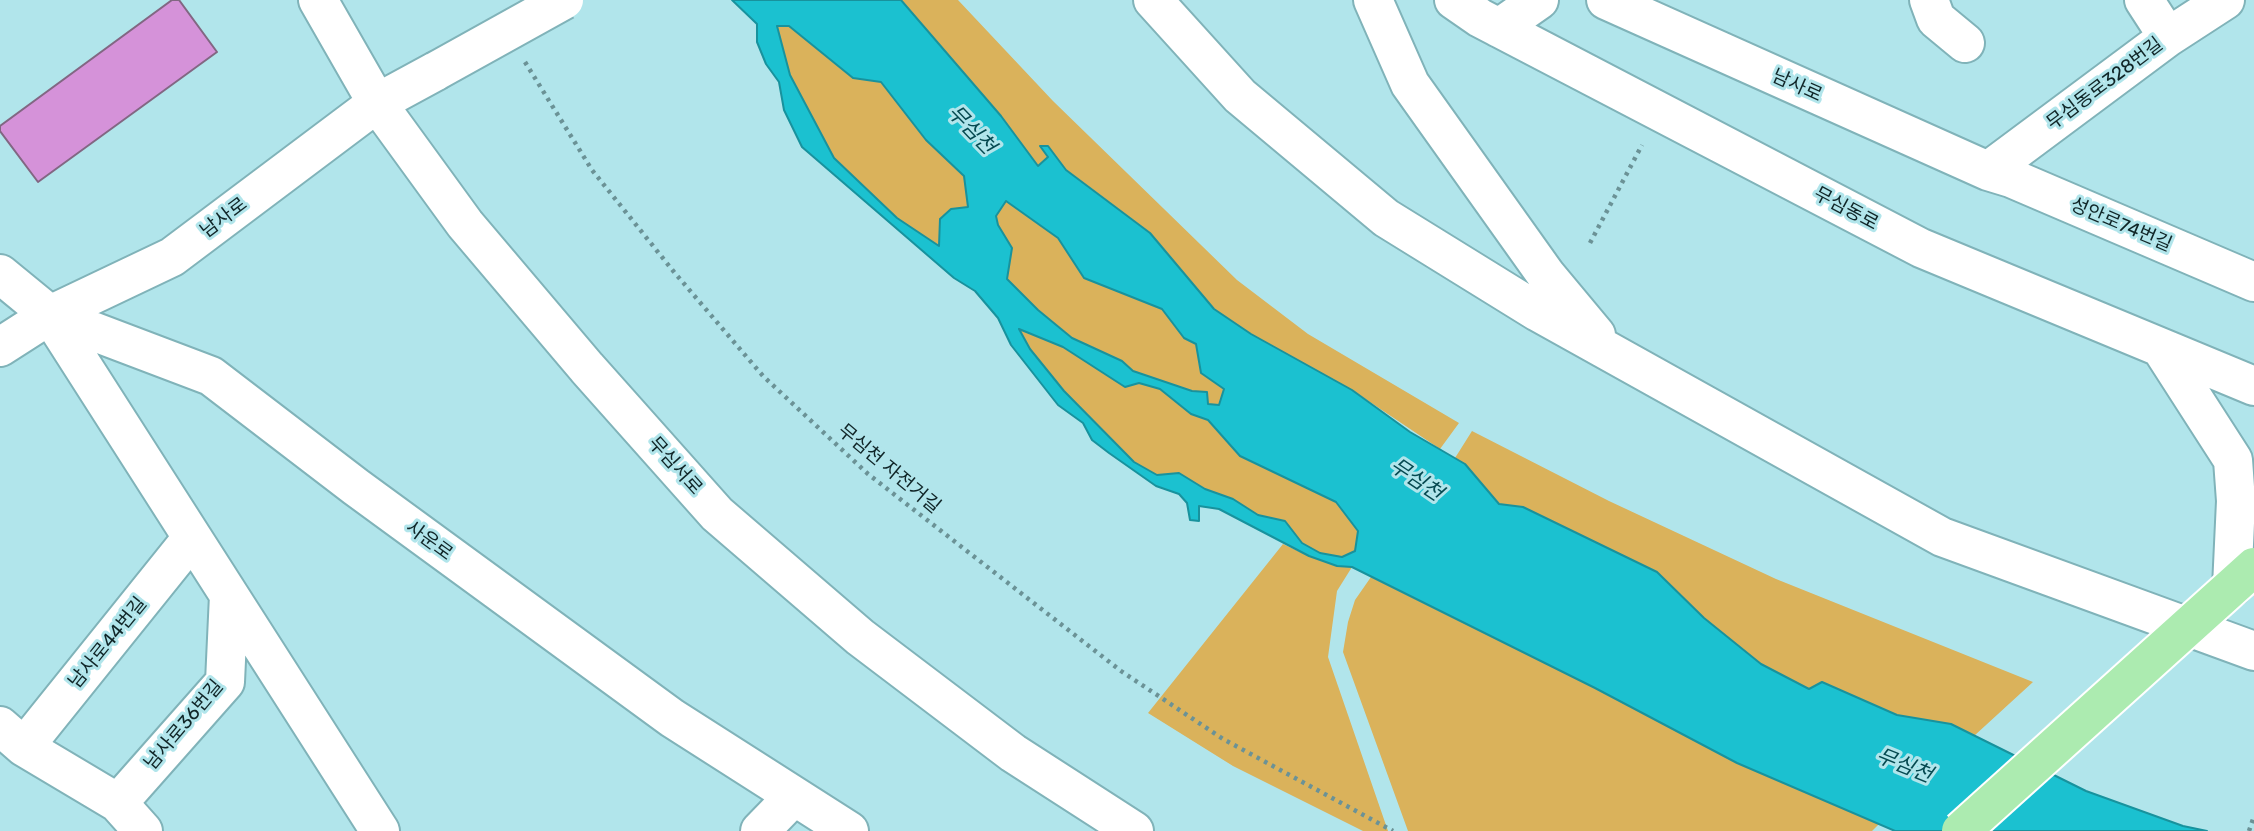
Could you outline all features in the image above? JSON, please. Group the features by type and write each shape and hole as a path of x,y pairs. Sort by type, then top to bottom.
{"main road":[{"path":"1961,831 2243,577"}],"street":[{"name":"무심서로","path":"318,0 377,103 464,224 587,368 718,514 860,637 1013,753 1134,831"},
{"name":"남사로","path":"0,346 50,315 172,257 377,103 564,0"},
{"path":"1153,0 1240,96 1386,218 1538,312 1942,537 2254,651"},
{"path":"1373,0 1410,84 1546,275 1611,353"},
{"name":"무심동로","path":"1454,0 1499,28 1921,248 2254,386"},
{"path":"1499,28 1539,0"},
{"name":"남사로","path":"1606,0 1988,171"},
{"path":"1930,0 1936,19 1965,43"},
{"path":"2144,0 2168,37"},
{"name":"무심동로328번길","path":"1988,171 2168,37 2225,0"},
{"name":"성안로74번길","path":"1988,171 2011,178 2254,282"},
{"name":"사운로","path":"0,274 50,315 211,376 356,487 672,719 849,831"},
{"path":"50,315 380,831"},
{"path":"2161,348 2233,460 2243,577"},
{"name":"남사로44번길","path":"12,737 192,538"},
{"name":"남사로36번길","path":"118,803 225,682 229,595"},
{"path":"12,737 118,803 144,831"},
{"path":"760,831 794,796"}],"path":[{"name":"무심천 자전거길","path":"522,57 592,170 674,272 763,376 868,474 1121,671 1223,739 1393,831"},
{"path":"1590,243 1660,111"},
{"path":"2249,831 2254,816"}],"shaded area":[{"path":"901,0 958,0 1053,101 1237,280 1308,334 1459,423 1440,449 1352,390 1251,334 1214,309 1150,233 1066,170 1048,146 1048,157 1038,167 1001,116"},
{"path":"777,25 789,26 853,78 881,82 926,140 965,176 968,207 939,246 897,218 834,158 790,75"},
{"path":"1006,200 1059,238 1084,278 1162,309 1184,338 1196,344 1201,373 1224,389 1219,406 1208,404 1206,392 1192,391 1133,371 1122,361 1072,338 1038,310 1007,279 1012,248 998,225 996,216"},
{"path":"1018,328 1063,347 1125,387 1139,383 1160,389 1191,414 1207,420 1240,456 1336,502 1358,531 1355,551 1342,557 1320,553 1302,543 1285,521 1258,515 1233,499 1205,489 1179,474 1157,475 1134,462 1064,391 1030,349"},
{"path":"1472,431 1609,501 1776,579 2033,682 1974,736 1951,724 1897,715 1822,682 1809,689 1761,664 1704,618 1657,572 1523,507 1499,504 1465,464 1455,458"},
{"path":"1283,544 1337,566 1352,567 1337,591 1328,657 1388,831 1363,831 1233,766 1148,713"},
{"path":"1371,577 1595,688 1737,763 1879,824 1872,831 1408,831 1343,652 1355,600"}],"water":[{"name":"무심천","path":"732,0 901,0 1001,116 1038,166 1048,157 1040,146 1048,146 1066,170 1150,233 1214,309 1251,334 1352,390 1410,432 1465,464 1499,504 1523,507 1657,572 1704,618 1761,664 1809,689 1822,682 1897,715 1951,724 2086,791 2183,826 2207,831 1895,831 1737,763 1595,688 1352,567 1337,566 1309,556 1219,509 1199,506 1199,521 1190,520 1187,503 1179,494 1156,486 1109,453 1092,440 1083,423 1058,405 1011,345 998,318 975,291 954,278 802,147 784,110 779,82 766,64 757,42 757,24","holes":["777,26 789,26 853,78 881,82 926,140 964,176 968,207 951,209 940,219 939,246 897,218 834,158 790,75","1006,201 1058,238 1084,278 1162,309 1184,338 1196,344 1201,373 1224,389 1219,405 1208,404 1207,392 1192,391 1133,371 1122,361 1072,338 1038,310 1007,279 1012,248 998,225 996,216","1019,329 1063,347 1125,387 1139,383 1160,389 1191,414 1208,420 1240,456 1336,502 1358,531 1355,551 1342,557 1320,553 1302,543 1285,521 1258,515 1233,499 1205,489 1179,473 1157,475 1134,462 1064,391 1030,349"]}],"building":[{"path":"172,0 179,0 217,52 38,182 0,131 0,126"}]}
